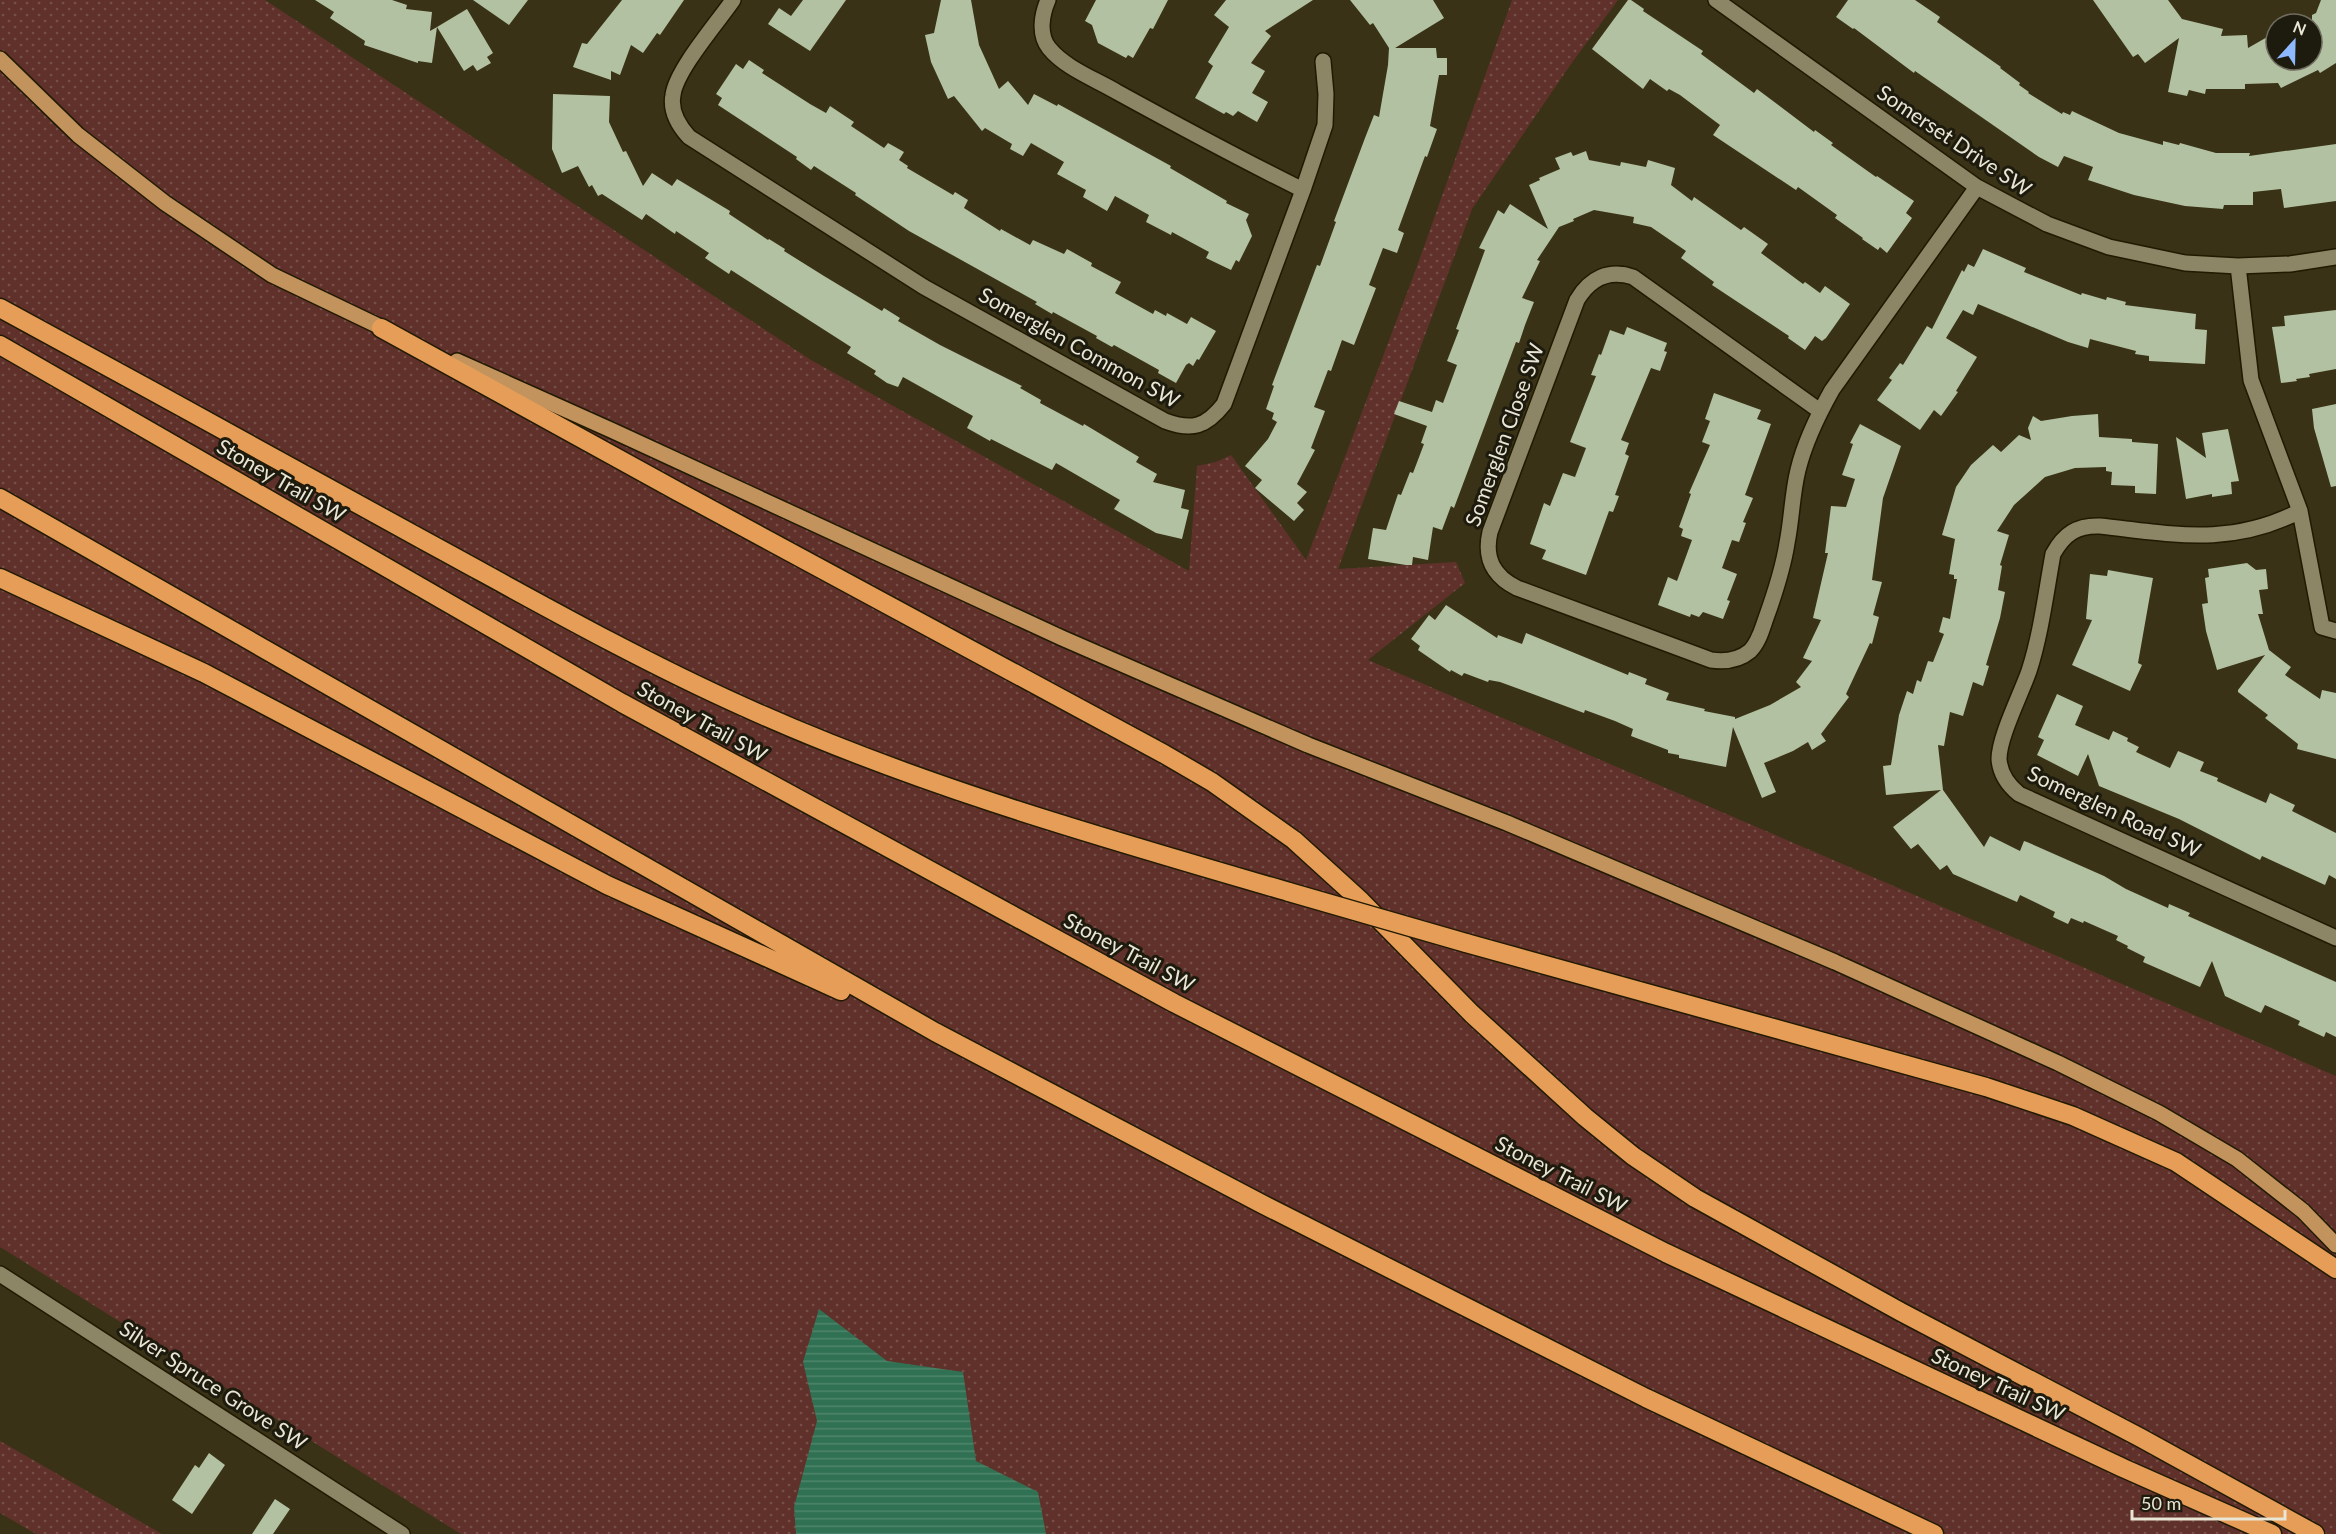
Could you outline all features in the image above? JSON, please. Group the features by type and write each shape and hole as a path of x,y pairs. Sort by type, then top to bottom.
{"highway":[{"path":"0,308 609,641 740,706 826,742 931,783 1046,821 1466,943 1986,1088 2073,1116 2176,1162 2336,1269"},
{"path":"381,328 1212,782 1294,840 1361,901 1472,1014 1537,1074 1625,1149 1677,1186 1819,1268 2131,1432 2315,1534"},
{"name":"Stoney Trail SW","path":"0,345 622,704 1173,1003 1666,1253 2123,1468 2272,1534"},
{"path":"0,498 935,1032 1262,1204 1625,1387 1934,1534"},
{"path":"0,578 204,673 607,885 687,923 935,1032"}],"main road":[{"path":"0,59 78,135 165,203 272,275 381,328 611,430 1072,643 1308,746 1507,823 1835,962 2048,1058 2159,1113 2238,1159 2303,1211 2336,1245"}],"street":[{"name":"Somerglen Common SW","path":"733,0 684,69 672,95 674,115 679,127 689,137 924,287 1165,421 1179,426 1200,425 1216,414 1224,404 1303,190 1324,125 1326,93 1323,61"},
{"path":"1048,0 1043,13 1042,32 1047,46 1065,63 1192,133 1303,190"},
{"name":"Somerset Drive SW","path":"1716,0 1977,187 2047,224 2109,247 2185,263 2238,266 2290,264 2336,256"},
{"name":"Somerglen Close SW","path":"1820,411 1633,277 1611,274 1595,279 1583,290 1577,300 1499,510 1488,543 1490,564 1496,574 1517,588 1711,660 1722,662 1734,660 1749,651 1759,638 1778,583 1788,541 1791,499 1798,468 1820,411 1832,390 1977,187"},
{"path":"2238,266 2251,380 2300,511 2322,627 2336,631"},
{"name":"Somerglen Road SW","path":"2300,511 2279,522 2214,536 2192,537 2094,526 2068,533 2060,540 2053,554 2029,669 1999,759 2003,775 2019,794 2336,938"},
{"name":"Silver Spruce Grove SW","path":"0,1274 402,1534"}],"shaded area":[{"path":"0,0 265,0 811,360 1189,571 1197,466 1216,462 1231,455 1306,560 1416,269 1512,0 1618,0 1571,64 1472,209 1338,569 1456,562 1465,583 1368,660 2336,1076 2336,1534 461,1534 0,1247"},
{"path":"819,1309 887,1361 963,1372 976,1461 1038,1492 1046,1534 796,1534 794,1507 817,1421 803,1362"},
{"path":"0,1441 162,1534 36,1534 0,1513"}],"building":[{"path":"315,0 392,0 407,5 406,9 432,12 430,31 437,27 432,63 418,61 418,63 364,45 365,41 330,18 334,12"},
{"path":"473,0 528,0 509,25"},
{"path":"622,0 684,0 660,35 657,33 643,53 631,45 620,75 611,71 611,80 573,67 582,43 587,44"},
{"path":"803,0 846,0 810,51 768,24 779,8 791,16"},
{"path":"941,0 971,0 979,45 999,89 1008,81 1028,105 1034,94 1057,106 1058,104 1171,166 1170,168 1227,201 1226,203 1249,214 1246,220 1252,236 1239,262 1236,260 1231,270 1206,258 1209,252 1172,232 1171,235 1146,222 1149,215 1115,196 1107,211 1083,197 1086,190 1057,174 1064,162 1031,143 1023,156 1010,149 1012,144 985,128 982,131 954,96 948,99 931,62 925,35 934,33"},
{"path":"1096,0 1168,0 1153,29 1150,28 1133,58 1128,55 1126,58 1098,43 1092,25 1085,21"},
{"path":"1226,0 1313,0 1265,31 1271,36 1251,63 1265,71 1252,93 1268,102 1257,122 1238,111 1233,116 1226,112 1224,114 1195,98 1213,66 1208,62 1229,27 1214,15"},
{"path":"1350,0 1433,0 1444,18 1395,48 1436,48 1437,58 1447,58 1447,75 1439,75 1430,126 1437,129 1398,230 1404,233 1397,253 1383,248 1369,285 1376,288 1354,345 1342,340 1331,371 1328,370 1314,407 1325,411 1311,448 1315,450 1297,484 1307,492 1297,503 1304,510 1294,521 1255,488 1262,480 1245,466 1268,439 1277,422 1272,419 1274,413 1266,409 1274,386 1272,385 1317,265 1320,266 1336,222 1334,221 1374,115 1379,117 1389,48 1373,23 1370,25"},
{"path":"1628,0 1703,51 1701,54 1754,93 1757,89 1814,132 1815,130 1833,143 1831,145 1914,201 1906,213 1912,218 1887,253 1880,247 1878,250 1862,239 1835,218 1837,215 1798,187 1796,190 1713,135 1720,125 1680,95 1669,89 1667,91 1650,79 1643,89 1592,49"},
{"path":"1848,0 1915,0 1940,17 1937,22 2001,67 2028,93 2062,114 2063,112 2070,115 2072,111 2119,133 2163,145 2163,141 2179,145 2180,143 2216,153 2250,153 2249,156 2336,144 2336,201 2284,208 2281,189 2253,192 2253,205 2224,205 2223,209 2185,206 2134,195 2088,180 2093,167 2064,156 2058,167 2039,157 1915,71 1914,73 1836,17"},
{"path":"2093,0 2168,0 2182,19 2223,29 2221,36 2247,35 2248,48 2264,39 2264,72 2314,72 2281,88 2278,83 2245,84 2245,89 2206,89 2205,94 2189,90 2187,96 2168,92 2179,38 2145,63 2138,54 2133,57"},
{"path":"2321,0 2336,0 2336,63 2324,70 2324,12 2316,12"},
{"path":"467,9 493,53 487,57 491,63 477,71 473,65 464,71 437,27"},
{"path":"749,60 764,70 762,73 810,104 826,113 830,106 854,122 851,126 884,148 888,143 904,152 899,160 908,166 907,168 953,195 955,192 968,200 964,208 1000,231 1001,229 1030,245 1033,240 1064,254 1067,249 1092,263 1091,266 1121,282 1115,293 1153,314 1155,310 1166,316 1167,313 1187,324 1191,317 1216,331 1199,360 1197,359 1193,366 1189,363 1186,365 1176,383 1158,373 1159,370 1114,345 1112,347 1096,338 1097,336 1053,312 1052,314 1035,304 1037,302 909,231 814,166 811,170 796,159 797,157 718,105 722,98 716,94 736,64 743,69"},
{"path":"553,94 610,96 609,122 643,186 652,173 672,186 677,179 730,211 729,214 824,276 882,311 884,308 900,318 898,321 1022,386 1020,388 1041,400 1040,403 1083,426 1084,424 1139,457 1136,462 1157,474 1153,482 1185,490 1181,508 1189,510 1182,539 1156,533 1114,509 1120,500 1056,463 1052,470 967,428 973,416 903,377 898,387 887,383 874,374 876,371 847,353 851,347 731,270 729,274 705,258 709,253 676,231 675,234 646,214 642,220 602,194 598,196 592,185 589,187 578,166 562,173 552,149"},
{"path":"1586,151 1589,160 1620,166 1621,162 1646,167 1648,160 1675,168 1671,185 1692,201 1694,197 1741,230 1744,227 1768,244 1761,253 1803,284 1805,282 1820,293 1825,286 1850,304 1826,338 1822,341 1815,336 1805,350 1788,338 1789,336 1712,285 1714,282 1681,258 1686,251 1651,227 1633,223 1634,217 1594,210 1573,219 1574,221 1559,227 1537,260 1540,261 1522,298 1534,302 1519,343 1516,342 1454,508 1451,506 1442,530 1433,527 1428,560 1413,557 1412,565 1406,565 1368,559 1373,528 1386,530 1398,494 1401,495 1410,472 1413,473 1424,444 1421,443 1427,426 1394,414 1399,401 1432,412 1436,400 1443,403 1457,365 1447,361 1459,330 1456,329 1485,250 1479,248 1498,210 1504,214 1510,204 1548,229 1529,185 1560,169 1555,158 1571,152 1573,156"},
{"path":"1983,249 2026,268 2024,272 2081,295 2082,293 2106,300 2107,297 2126,302 2125,305 2196,314 2195,329 2207,330 2205,364 2149,361 2149,356 2135,354 2136,351 2090,339 2088,348 2068,342 1978,304 1973,315 1963,310 1946,338 1977,357 1956,391 1958,392 1941,416 1934,410 1920,430 1877,400 1892,380 1889,378 1900,363 1903,365 1927,326 1932,329 1962,270 1964,272 1968,264 1974,267"},
{"path":"2336,310 2336,369 2309,374 2310,377 2296,379 2297,381 2281,383 2272,327 2285,326 2284,316"},
{"path":"1627,327 1667,343 1664,351 1667,352 1660,371 1651,368 1621,440 1629,443 1625,454 1629,456 1615,495 1619,496 1613,512 1609,511 1586,575 1542,559 1546,550 1530,544 1544,503 1550,506 1563,473 1575,477 1586,448 1570,442 1596,376 1591,375 1599,354 1601,355 1610,330 1624,335"},
{"path":"1714,393 1761,410 1757,419 1771,424 1745,495 1753,498 1743,522 1746,523 1739,542 1732,540 1722,568 1737,574 1727,600 1730,601 1723,619 1703,612 1699,617 1691,614 1690,617 1658,605 1668,577 1677,581 1692,540 1681,536 1683,529 1679,527 1691,494 1689,493 1710,445 1702,442 1710,421 1705,419"},
{"path":"2336,404 2336,486 2331,487 2314,428 2312,409"},
{"path":"2098,414 2099,437 2132,439 2132,442 2158,444 2156,494 2135,493 2135,486 2111,485 2112,472 2106,471 2106,467 2075,468 2045,477 2014,505 1997,531 2009,535 2000,565 2002,566 1998,590 2005,592 1986,665 1989,666 1983,686 1973,682 1963,716 1950,712 1944,746 1938,745 1943,790 1984,847 1990,836 2020,851 2024,841 2027,842 2104,876 2168,908 2169,904 2190,913 2188,916 2336,982 2336,1037 2326,1032 2324,1037 2298,1025 2300,1021 2265,1005 2261,1013 2225,996 2212,961 2200,987 2143,962 2145,957 2116,940 2118,936 2084,921 2083,923 2071,918 2068,924 2053,917 2055,912 2020,895 2017,902 1953,874 1947,865 1940,870 1918,844 1911,849 1893,827 1941,790 1886,795 1883,766 1891,765 1899,715 1907,691 1913,694 1917,680 1921,682 1928,661 1933,662 1944,634 1939,632 1943,617 1950,619 1957,579 1954,579 1954,575 1949,574 1955,539 1942,535 1956,487 1971,465 1993,445 2001,452 2019,435 2031,440 2028,428 2033,416 2041,421"},
{"path":"1860,424 1901,446 1883,498 1872,580 1882,582 1873,615 1879,617 1872,644 1870,643 1846,694 1849,697 1821,734 1826,741 1812,750 1808,742 1764,763 1776,792 1762,798 1733,727 1726,767 1679,758 1679,755 1668,753 1668,750 1631,736 1633,729 1615,721 1585,710 1584,713 1500,682 1489,680 1488,682 1464,673 1462,676 1451,670 1450,672 1418,650 1420,646 1411,639 1429,615 1435,620 1446,605 1497,638 1498,635 1522,644 1526,633 1628,675 1629,672 1647,679 1645,684 1669,693 1666,700 1735,717 1735,719 1770,705 1801,687 1796,682 1812,661 1803,658 1821,620 1813,618 1828,553 1825,553 1831,506 1846,507 1855,479 1842,475 1853,444 1850,443"},
{"path":"2228,429 2239,481 2231,482 2232,494 2212,497 2212,494 2186,499 2176,437 2206,458 2202,433"},
{"path":"2247,563 2256,570 2266,569 2268,589 2259,590 2263,614 2258,614 2269,650 2291,667 2285,675 2320,699 2322,690 2336,693 2336,759 2297,749 2298,744 2265,718 2268,715 2238,692 2265,655 2217,670 2206,631 2202,604 2208,603 2205,578 2209,577 2208,569"},
{"path":"2108,570 2153,578 2138,663 2142,665 2130,691 2072,665 2092,620 2086,619 2090,574 2107,576"},
{"path":"2057,694 2083,706 2075,725 2109,740 2113,731 2128,738 2127,741 2139,747 2136,752 2170,768 2178,751 2204,762 2200,771 2218,778 2217,781 2266,803 2270,793 2295,805 2292,811 2336,833 2336,879 2329,875 2325,885 2262,856 2260,860 2179,819 2099,786 2088,754 2078,776 2037,755 2044,740 2038,737"},
{"path":"209,1453 225,1465 192,1514 172,1500 195,1465 199,1468"},
{"path":"275,1499 290,1509 273,1534 252,1534"}]}
